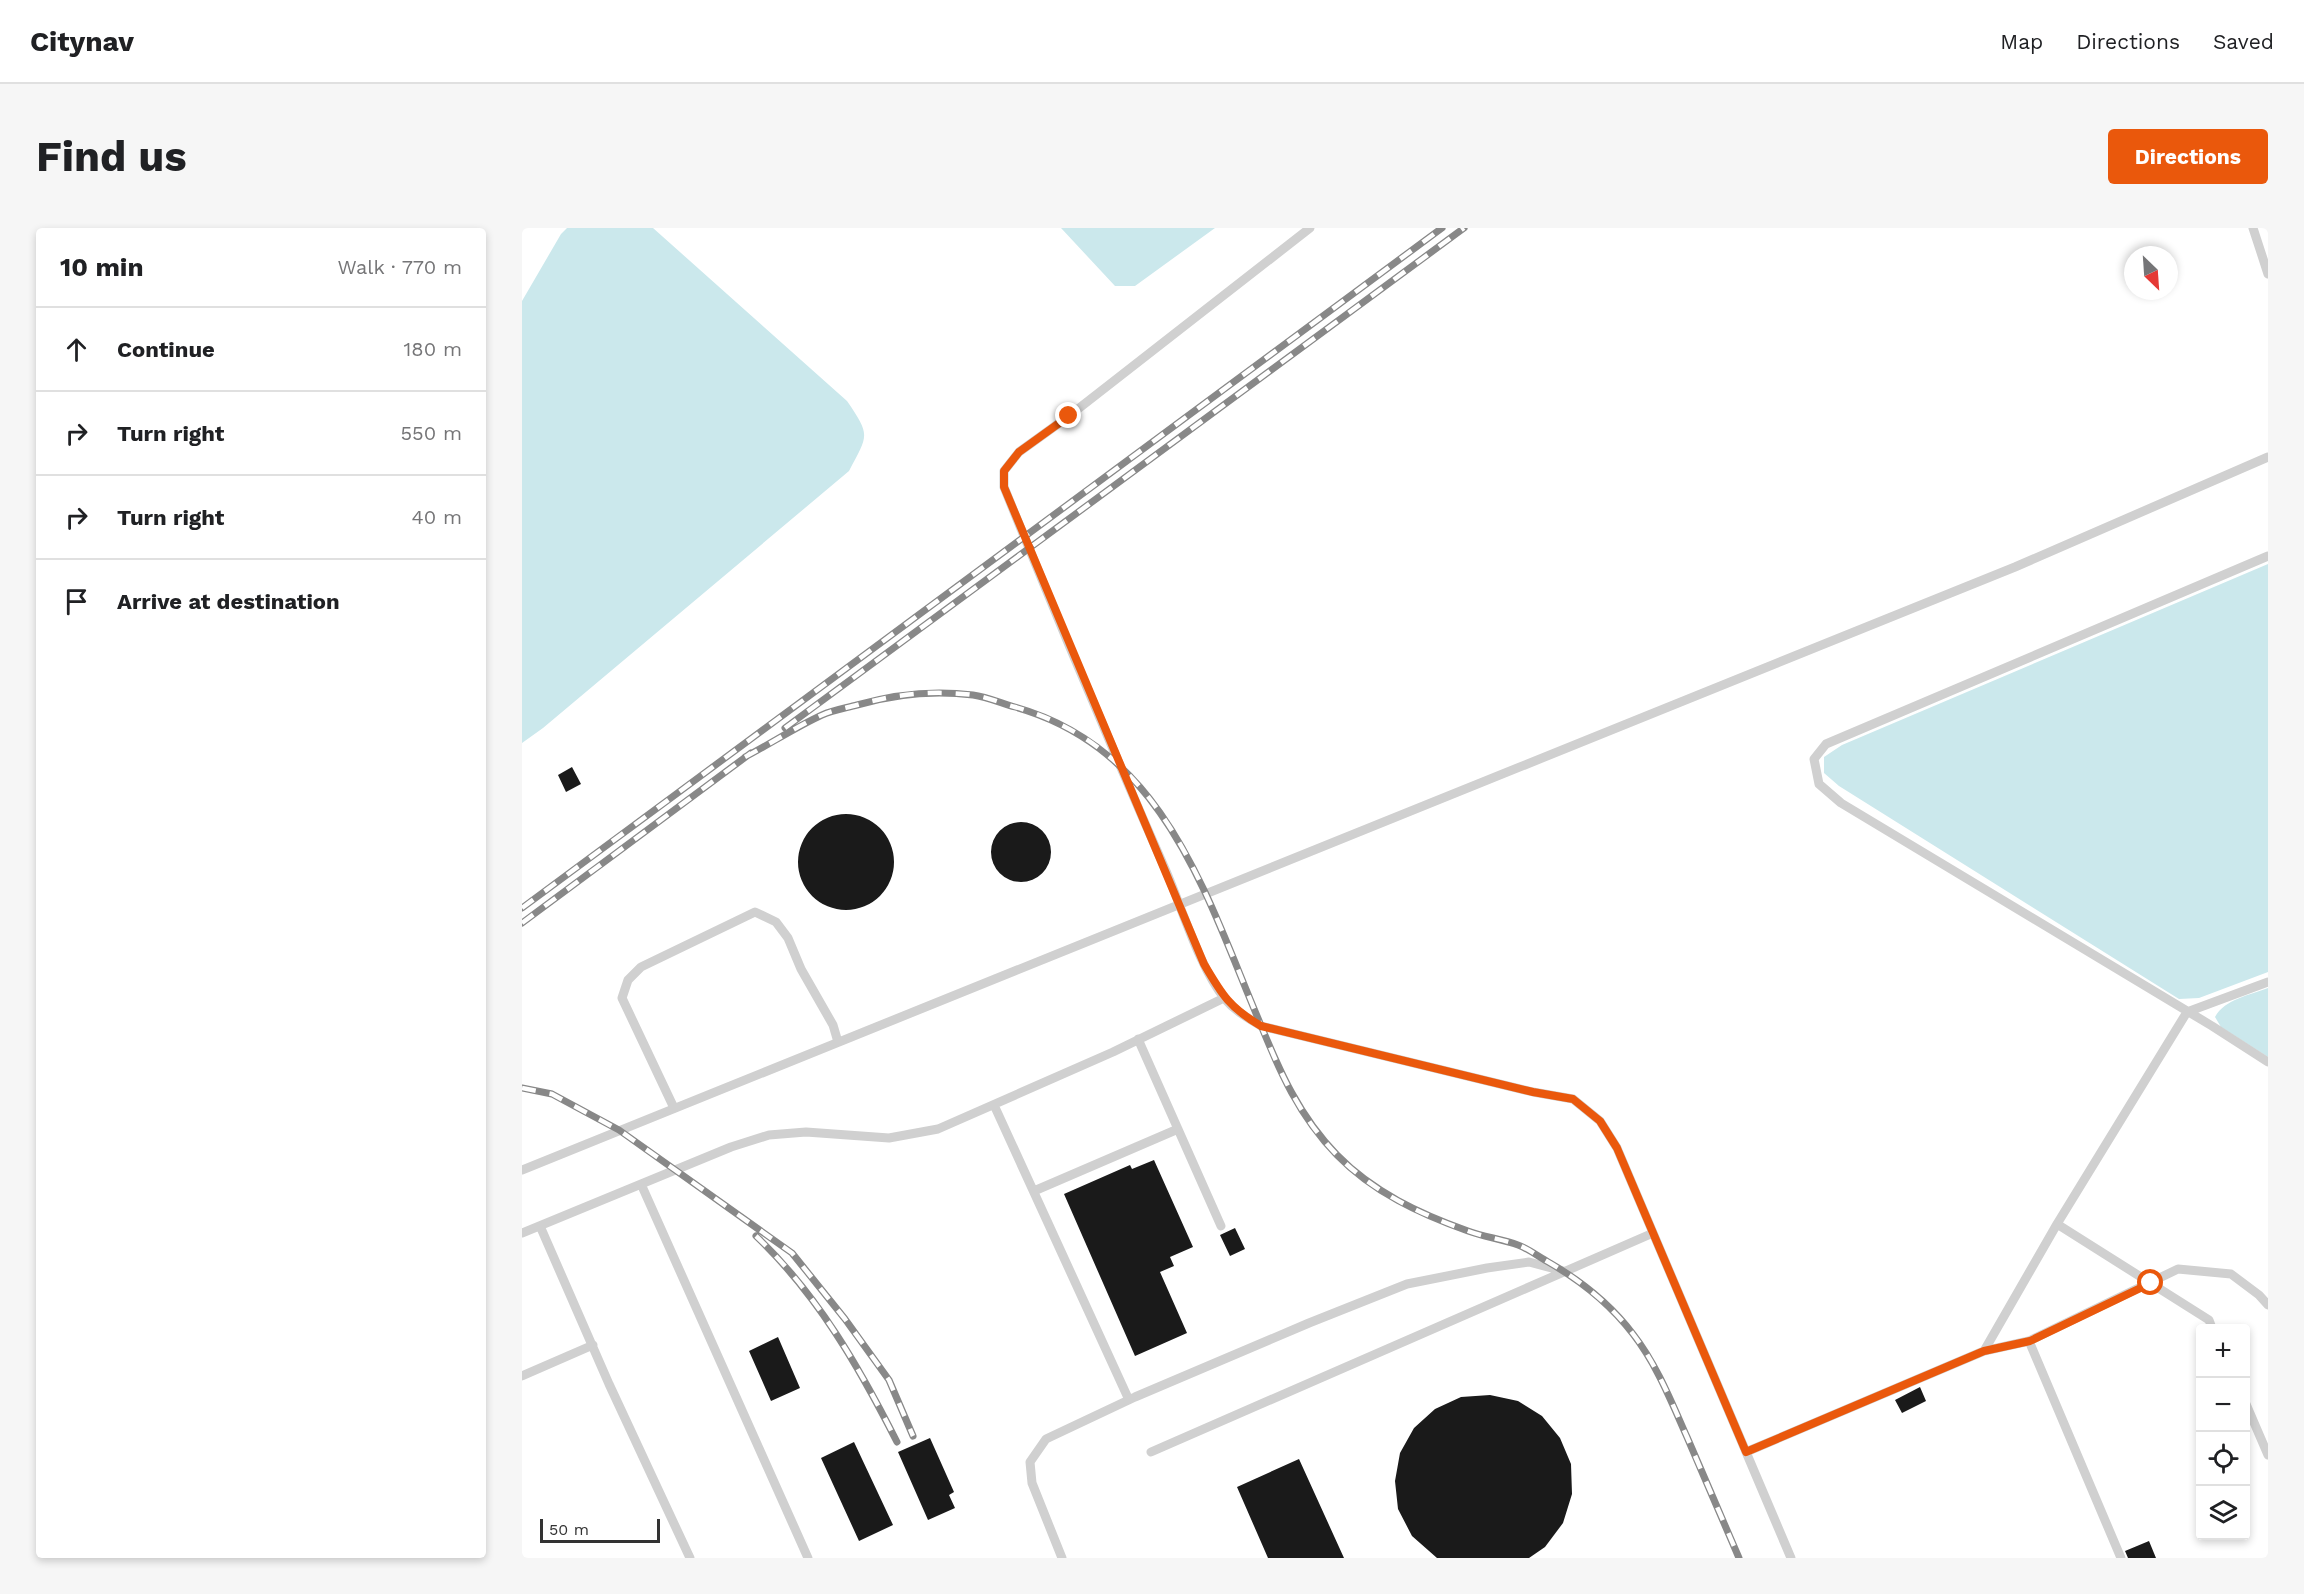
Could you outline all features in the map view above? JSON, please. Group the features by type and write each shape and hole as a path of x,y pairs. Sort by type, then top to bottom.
{"lane":[{"path":"1310,228 1069,416 1019,452 1004,471 1004,487 1204,964 1224,999 1242,1015 1261,1026 1533,1092 1573,1099 1600,1121 1617,1148 1791,1558"},
{"path":"2253,228 2268,274"},
{"path":"522,1170 2015,567 2268,457"},
{"path":"2268,556 1826,744 1814,759 1819,784 1841,803 2268,1062"},
{"path":"674,1108 622,998 628,980 641,967 755,912 776,922 788,938 801,969 833,1025 838,1042"},
{"path":"1984,1351 2057,1224 2187,1012 2268,982"},
{"path":"522,1233 731,1147 769,1135 806,1132 889,1138 938,1129 1224,999"},
{"path":"1138,1040 1221,1227"},
{"path":"994,1105 1130,1400"},
{"path":"1034,1191 1178,1129"},
{"path":"641,1184 808,1558"},
{"path":"2057,1224 2209,1320 2210,1324"},
{"path":"540,1226 690,1558"},
{"path":"1151,1452 1653,1233"},
{"path":"1048,1558 1061,1555 1032,1482 1030,1462 1046,1439 1309,1323 1407,1284 1529,1262 1563,1271"},
{"path":"1746,1452 1984,1351 2030,1341 2178,1269 2231,1274 2259,1295 2268,1305"},
{"path":"2030,1341 2121,1558"},
{"path":"522,1376 593,1346"},
{"path":"2250,1413 2268,1455"}],"water":[{"path":"567,228 653,228 847,401 860,422 864,436 860,450 849,471 543,728 522,743 522,301 561,234"},
{"path":"1061,228 1215,228 1135,286 1115,286"},
{"path":"2268,564 2268,972 2199,998 2179,999 1839,786 1824,773 1824,757 1842,745"},
{"path":"2268,988 2268,1057 2221,1027 2215,1017 2231,1002"}],"building":[{"path":"572,767 581,784 566,792 558,775"},
{"path":"846,814 864,818 880,828 890,844 894,862 890,880 880,896 864,906 846,910 828,906 812,896 802,880 798,862 802,844 812,828 828,818"},
{"path":"1021,822 1038,827 1046,835 1051,852 1046,869 1038,877 1021,882 1004,877 996,869 991,852 996,835 1004,827"},
{"path":"1154,1160 1193,1247 1170,1257 1174,1266 1160,1272 1187,1333 1135,1356 1064,1194 1130,1165 1132,1169"},
{"path":"1235,1228 1245,1249 1230,1256 1220,1235"},
{"path":"778,1337 800,1388 771,1401 749,1351"},
{"path":"1920,1387 1926,1401 1902,1413 1895,1400"},
{"path":"1490,1395 1518,1401 1542,1416 1560,1438 1571,1464 1572,1494 1563,1523 1545,1547 1529,1558 1437,1558 1412,1536 1398,1509 1395,1481 1400,1453 1414,1428 1435,1409 1461,1397"},
{"path":"930,1438 954,1492 949,1495 955,1508 928,1520 898,1452"},
{"path":"854,1442 893,1525 859,1541 821,1458"},
{"path":"1299,1459 1344,1558 1268,1558 1237,1487"},
{"path":"2149,1541 2156,1558 2128,1558 2125,1551"}],"railway":[{"path":"522,908 1442,228"},
{"path":"785,728 1464,228"},
{"path":"745,757 822,715 871,701 929,693 978,696 1015,707 1066,727 1109,756 1144,792 1174,833 1220,926 1283,1076 1312,1125 1337,1155 1382,1191 1450,1224 1526,1249 1562,1270 1595,1294 1615,1313 1642,1346 1663,1384 1739,1558"},
{"path":"522,923 751,753"},
{"path":"522,1088 552,1094 619,1130 792,1253 845,1319 889,1380 913,1436"},
{"path":"756,1236 799,1283 836,1333 868,1386 897,1442"}],"route":[{"path":"1069,416 1019,452 1004,471 1004,487 1204,964 1224,999 1242,1015 1261,1026 1533,1092 1573,1099 1600,1121 1617,1148 1746,1452 1984,1351 2030,1341 2151,1283"}]}
